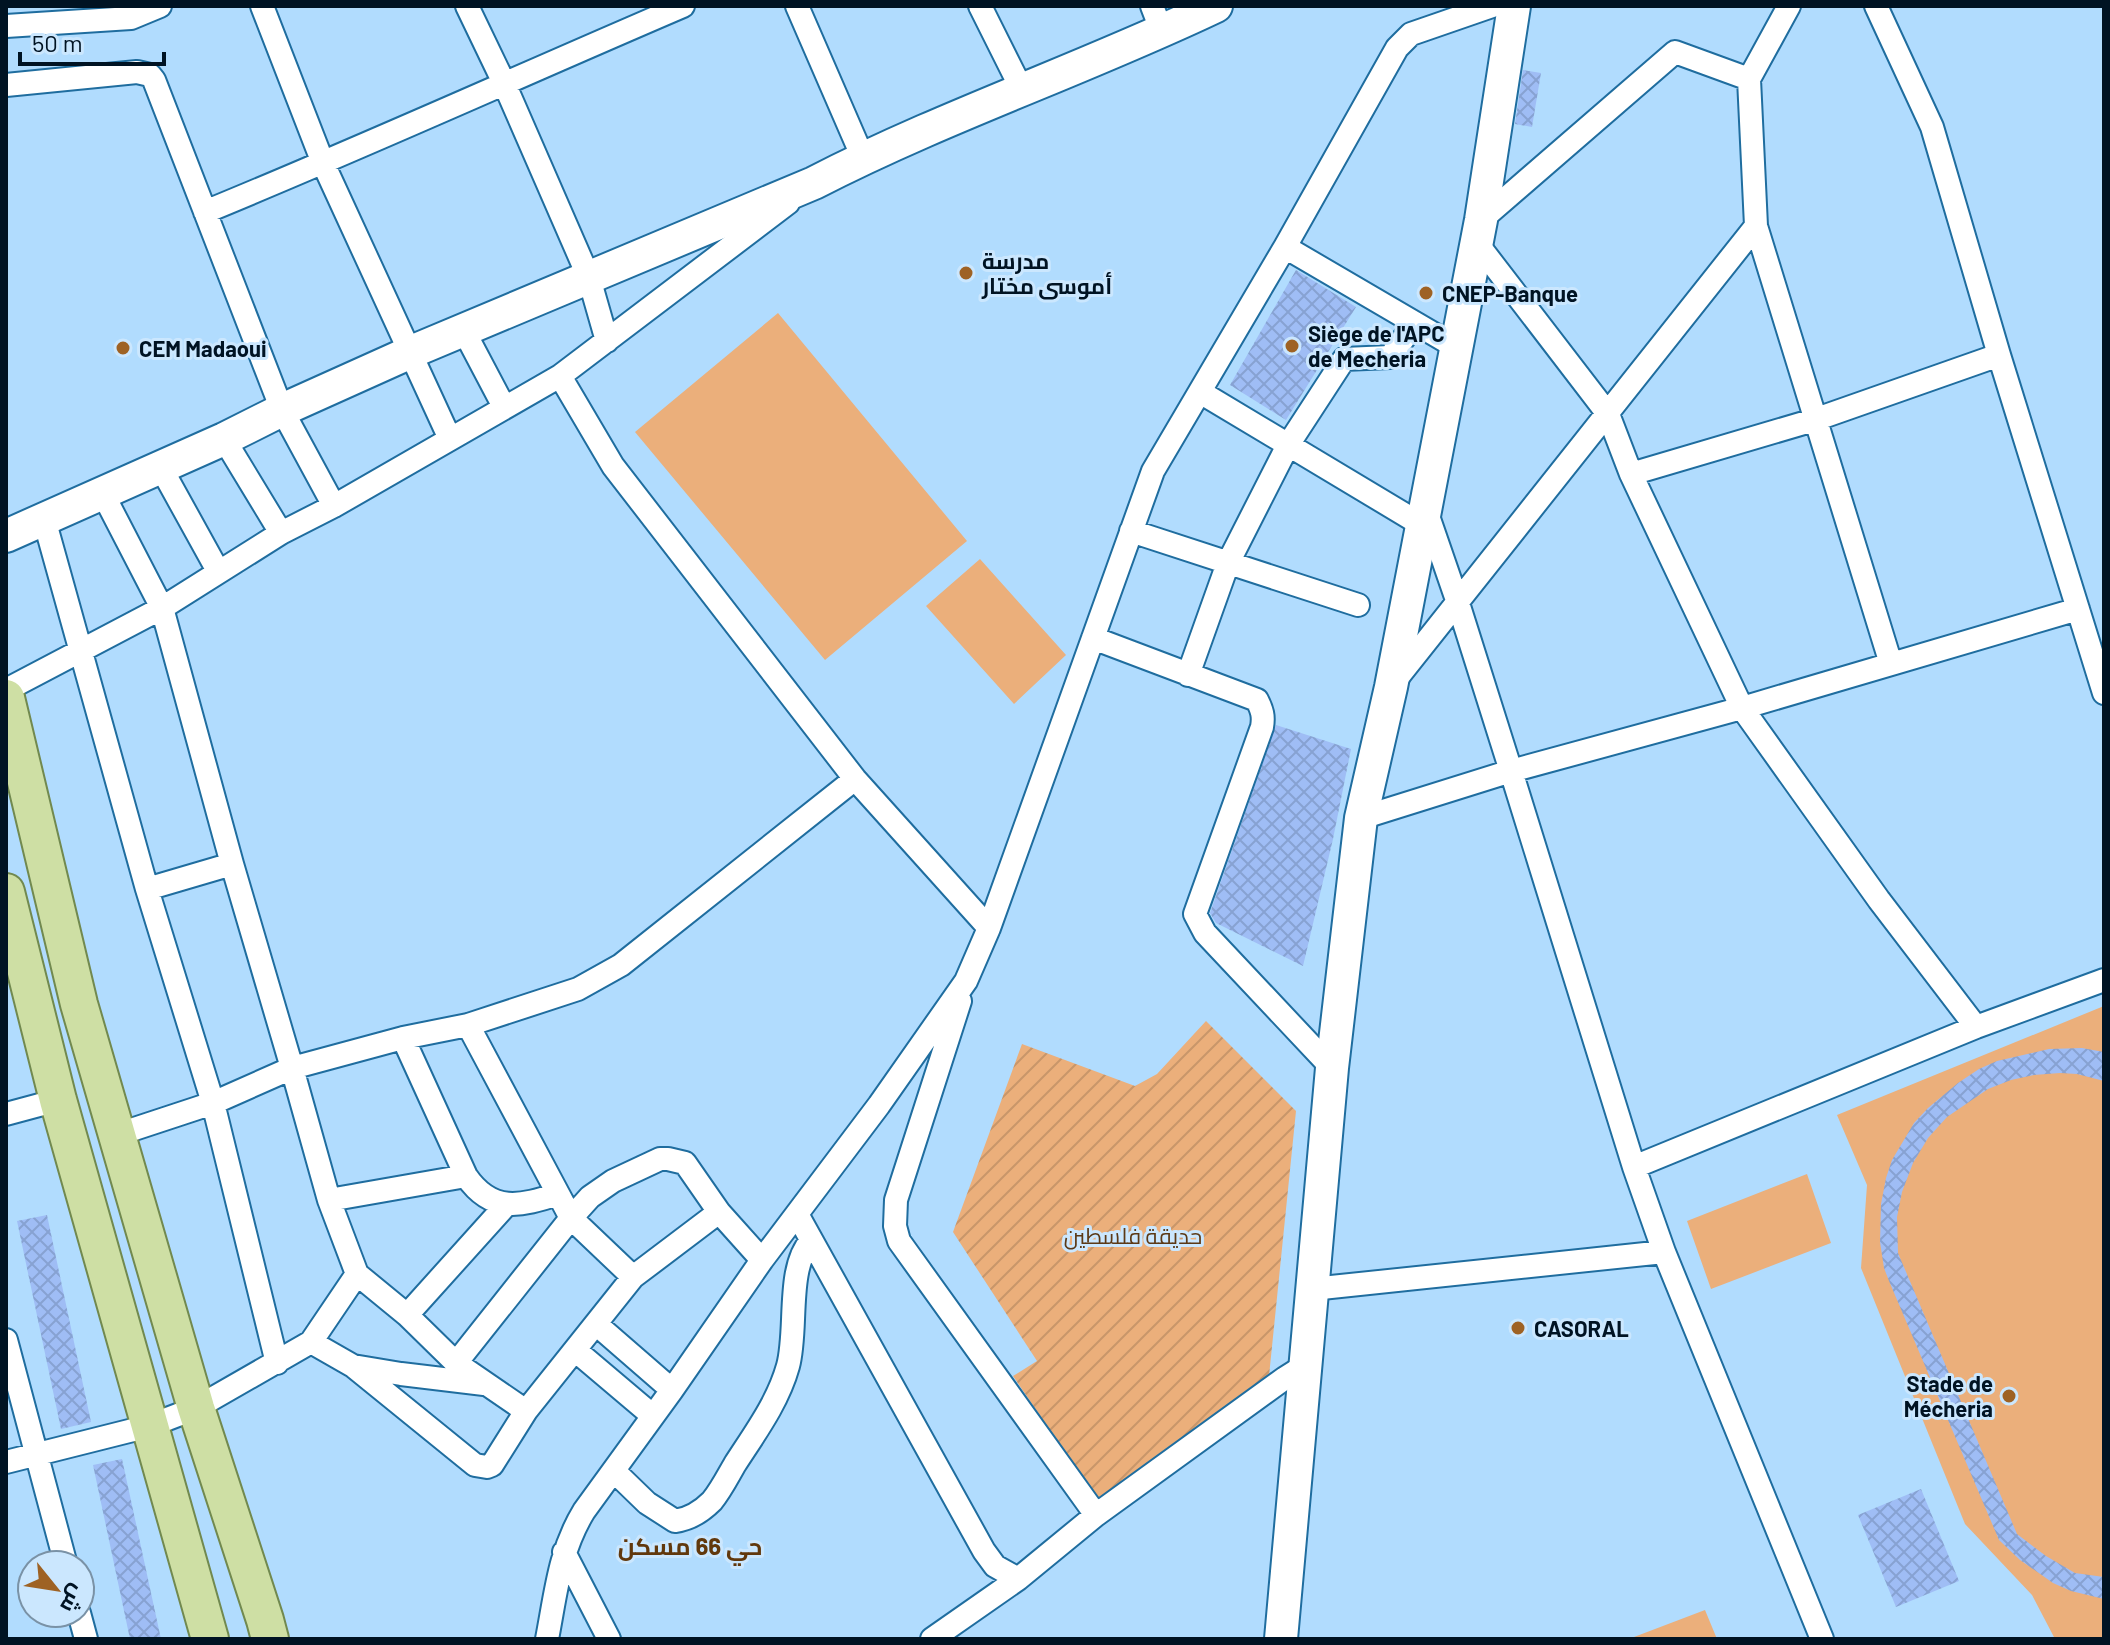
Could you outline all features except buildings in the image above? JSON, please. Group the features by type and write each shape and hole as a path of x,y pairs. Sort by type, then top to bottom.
{"main road":[{"path":"6,536 411,352 814,183 863,158 1022,90 1157,19 1216,6"},
{"path":"1281,1639 1332,1068 1361,818 1391,687 1478,231 1514,6"},
{"path":"6,698 79,1004 196,1408 270,1639"},
{"path":"6,892 17,979 58,1100 210,1639"}],"street":[{"path":"6,26 131,18 160,6"},
{"path":"262,6 323,163 450,439"},
{"path":"467,6 589,278 607,341"},
{"path":"205,212 683,6"},
{"path":"797,6 863,158"},
{"path":"980,6 1022,90"},
{"path":"1096,1515 899,1241 895,1226 896,1200 966,981 989,928 1153,471 1285,247 1397,48 1411,34 1492,6"},
{"path":"1789,6 1749,79 1756,226 1891,664"},
{"path":"1876,6 1932,127 2104,693"},
{"path":"1749,79 1675,52 1478,231 1608,414 1631,474 1742,708 1879,900 1976,1027"},
{"path":"6,85 137,72 150,75 159,91 282,410 334,506"},
{"path":"6,690 162,608 281,533 334,506 560,376 814,183"},
{"path":"1391,687 1756,226"},
{"path":"1285,247 1456,347"},
{"path":"1188,675 1228,563 1288,445 1344,359 1390,357 1415,323"},
{"path":"464,331 504,407"},
{"path":"1631,474 1814,420 1999,355"},
{"path":"560,376 613,466 855,779 989,928"},
{"path":"1200,392 1288,445 1424,517 1458,603 1634,1167 1664,1252 1822,1639"},
{"path":"224,439 281,533"},
{"path":"160,466 218,571"},
{"path":"103,494 162,608 329,1200 357,1274 407,1315 456,1363 526,1411"},
{"path":"44,519 147,889 213,1103 277,1363"},
{"path":"1131,531 1358,605"},
{"path":"1361,818 1511,771 1742,708 2078,609"},
{"path":"1093,638 1257,700 1264,718 1195,914 1205,933 1332,1068"},
{"path":"116,1135 213,1103 292,1068 403,1038 468,1025 578,989 621,965 855,779"},
{"path":"147,889 232,864"},
{"path":"1634,1167 1976,1027 2104,980"},
{"path":"547,1639 564,1552 584,1511 966,981"},
{"path":"468,1025 571,1218 633,1277"},
{"path":"403,1038 466,1176 476,1191 506,1205 525,1204 558,1194"},
{"path":"6,1114 58,1100"},
{"path":"456,1363 590,1197 613,1181 660,1159 685,1163 719,1212 762,1260"},
{"path":"329,1200 466,1176"},
{"path":"407,1315 506,1205"},
{"path":"311,1342 353,1366 475,1465 492,1465 526,1411 633,1277 719,1212"},
{"path":"797,1214 984,1551 995,1566 1018,1579"},
{"path":"614,1471 647,1503 675,1521 689,1519 714,1499 780,1388 792,1344 798,1262 803,1249 811,1241"},
{"path":"1312,1289 1664,1252"},
{"path":"6,1462 149,1426 196,1408 311,1342 357,1274"},
{"path":"596,1324 672,1390"},
{"path":"6,1340 62,1549"},
{"path":"575,1350 653,1416"},
{"path":"353,1366 485,1384"},
{"path":"932,1639 1018,1579 1096,1515 1304,1366"},
{"path":"564,1552 609,1639"}],"green space":[{"path":"778,313 967,541 825,660 635,432"},
{"path":"980,559 1066,655 1014,704 926,606"},
{"name":"Stade de Mécheria","path":"2104,1006 2104,1639 2055,1639 2032,1595 1965,1524 1861,1268 1867,1185 1837,1115"},
{"name":"حديقة فلسطين","path":"1206,1021 1296,1111 1269,1376 1099,1502 1013,1376 1037,1361 953,1232 1022,1044 1135,1086 1157,1074"},
{"path":"1807,1174 1831,1243 1711,1289 1687,1221"},
{"path":"1705,1610 1717,1639 1634,1637"}],"place":[{"name":"مدرسة أموسى مختار","path":"966,273"},
{"name":"CNEP-Banque","path":"1426,293"},
{"name":"Siège de l'APC de Mecheria","path":"1292,346"},
{"name":"CEM Madaoui","path":"123,348"},
{"name":"CASORAL","path":"1518,1328"},
{"name":"Stade de Mécheria","path":"2009,1396"}],"district":[{"name":"حي 66 مسكن","path":"690,1545"}]}
